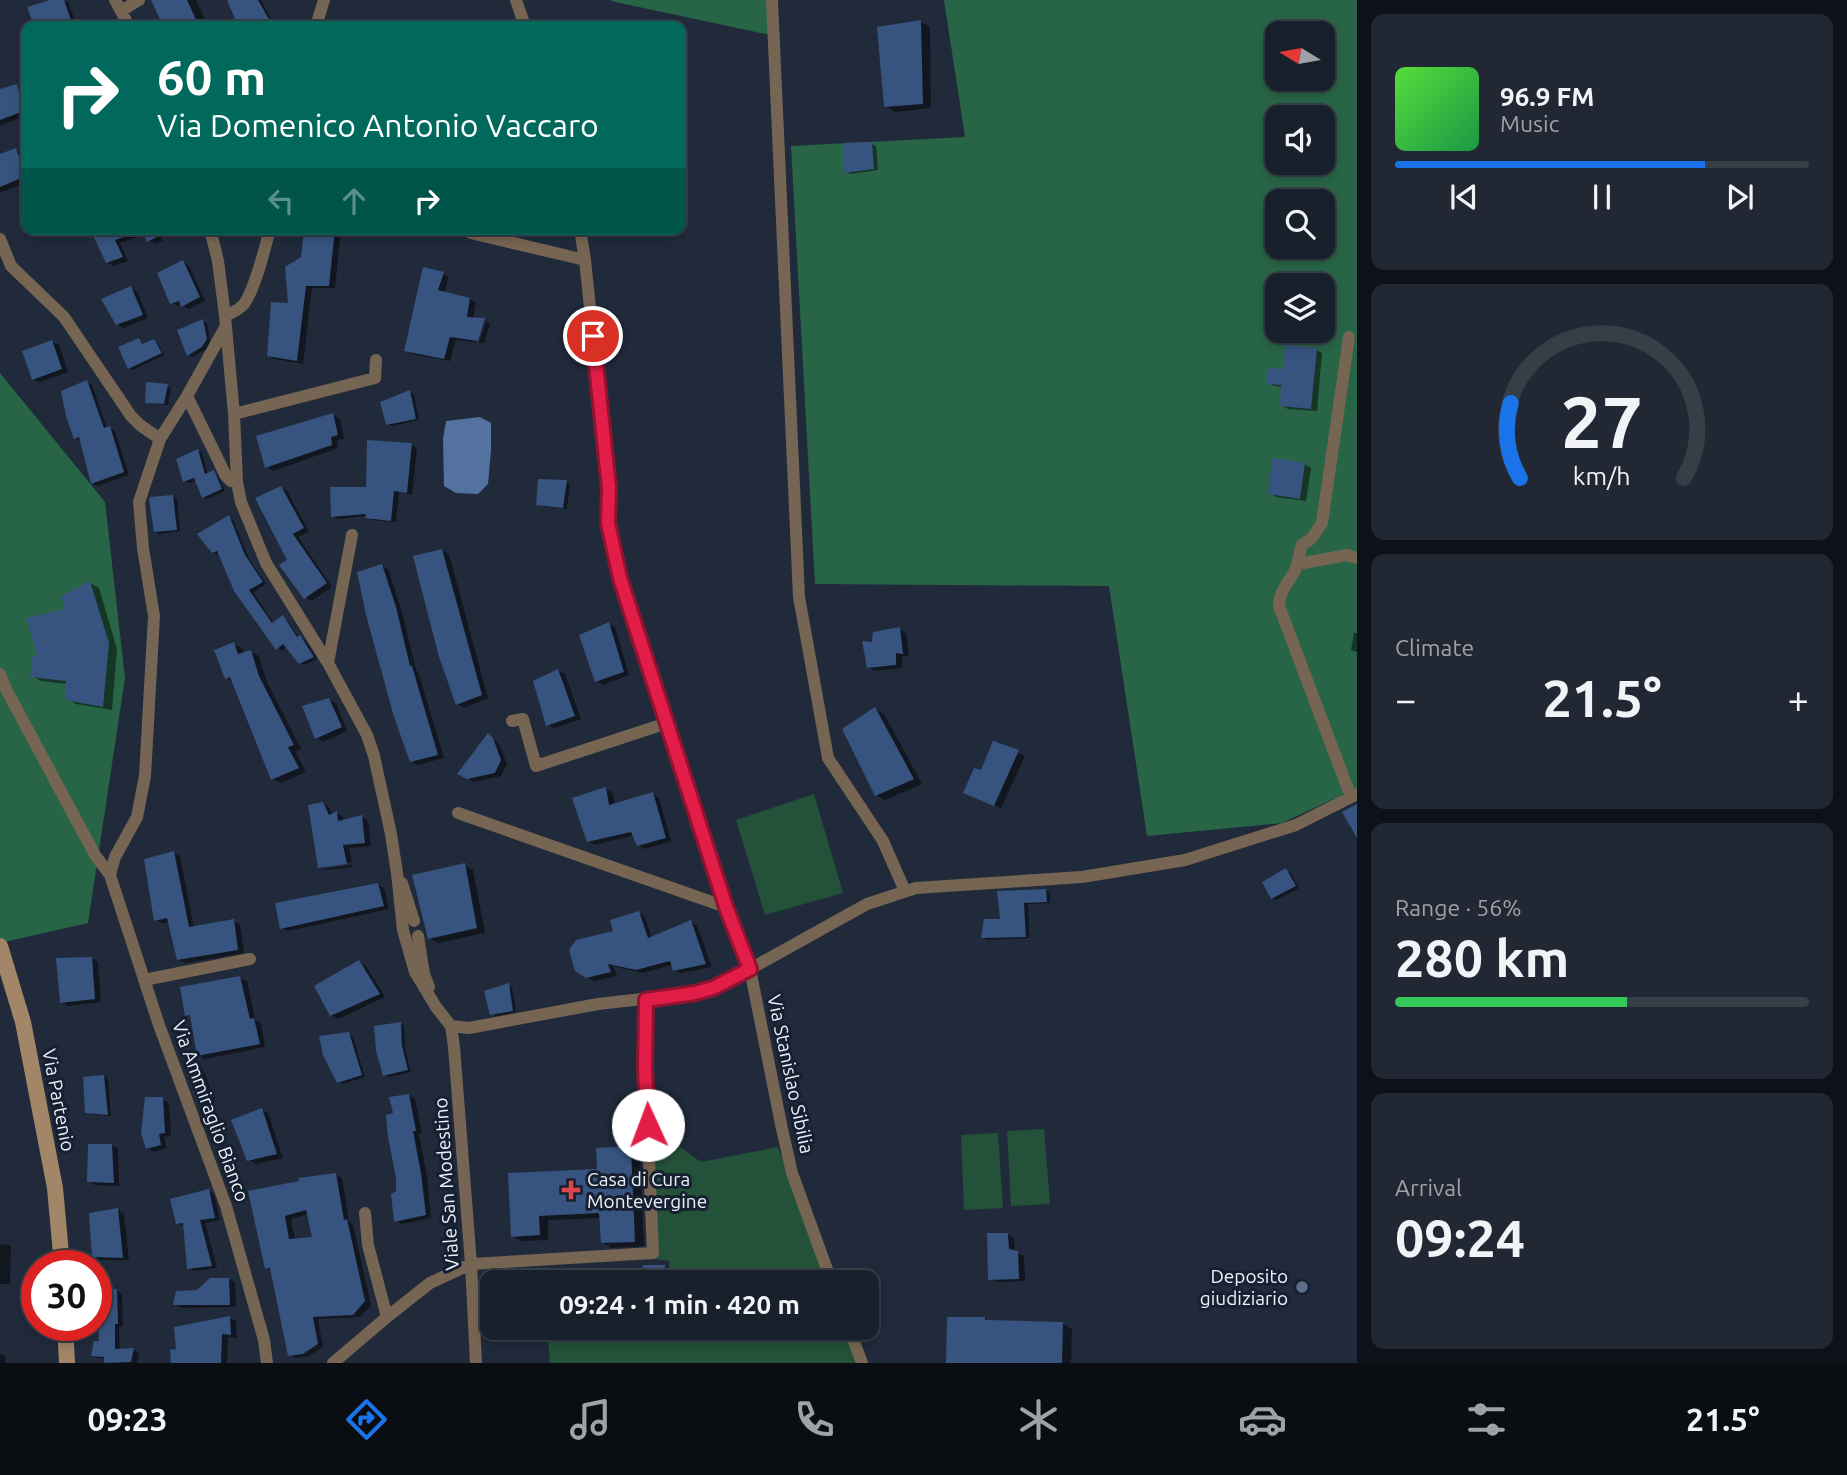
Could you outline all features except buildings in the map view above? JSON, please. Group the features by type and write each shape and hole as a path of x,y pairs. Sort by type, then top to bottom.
{"main road":[{"name":"Via Partenio","path":"0,946 23,1022 55,1188 61,1250"},
{"path":"66,1341 67,1363"}],"street":[{"path":"118,6 139,0"},
{"path":"318,21 324,0"},
{"path":"516,0 523,21"},
{"path":"772,0 799,597 828,758 883,841 905,891"},
{"path":"212,235 226,321 237,482 241,502 266,563 328,663 367,735 374,756 397,873 401,922 415,972 451,1026 470,1028 598,1004 704,991 750,969 867,904 905,891 916,888 1082,877 1185,860 1296,825 1354,796 1279,606 1281,591 1298,564 1302,545 1312,538 1322,523 1349,337"},
{"path":"110,875 116,857 137,817 145,776 154,616 139,502 160,439 202,370 226,321 245,303 269,235"},
{"path":"479,235 585,260"},
{"name":"Via Stanislao Sibilia","path":"581,235 609,488 608,523 620,578 726,907 750,969 792,1173 827,1270"},
{"path":"0,239 11,266 64,317 131,416 160,439"},
{"path":"234,414 374,378 376,360"},
{"path":"202,370 215,368 230,373"},
{"path":"187,396 226,476 237,482"},
{"path":"328,663 352,535"},
{"path":"1298,564 1347,555 1357,558"},
{"name":"Via Ammiraglio Bianco","path":"0,674 95,855 110,875 144,980 226,1206 264,1340 267,1363"},
{"path":"512,721 523,719 536,766 667,723"},
{"path":"458,813 726,907"},
{"path":"95,855 116,857"},
{"path":"397,873 414,921"},
{"path":"418,936 425,974 436,1007"},
{"path":"144,980 250,959"},
{"path":"333,1363 430,1283 471,1264 653,1253 645,1070 646,1000"},
{"name":"Viale San Modestino","path":"451,1026 471,1264 476,1363"},
{"path":"365,1213 369,1245 387,1317"},
{"path":"853,1340 862,1363"}],"green space":[{"path":"772,0 770,35 611,1"},
{"path":"944,0 1357,0 1357,788 1282,823 1147,836 1109,586 815,584 791,146 965,137"},
{"path":"0,373 105,502 125,678 88,923 0,943"},
{"path":"814,794 843,893 765,915 736,820"},
{"path":"651,1114 664,1122 673,1142 701,1162 778,1147 822,1270 669,1270 669,1261 655,1259"},
{"path":"1044,1129 1050,1204 1011,1206 1007,1131"},
{"path":"998,1133 1003,1208 964,1210 961,1135"},
{"path":"548,1340 848,1340 856,1363 550,1363"}],"water":[{"path":"480,417 491,423 488,484 478,494 456,493 444,486 443,439 446,421"}],"place":[{"name":"Casa di Cura Montevergine","path":"571,1190"},
{"name":"Deposito giudiziario","path":"1302,1287"}],"route":[{"path":"593,336 609,488 608,523 620,578 726,907 750,969 713,988 646,1000 645,1070 648,1125"}]}
